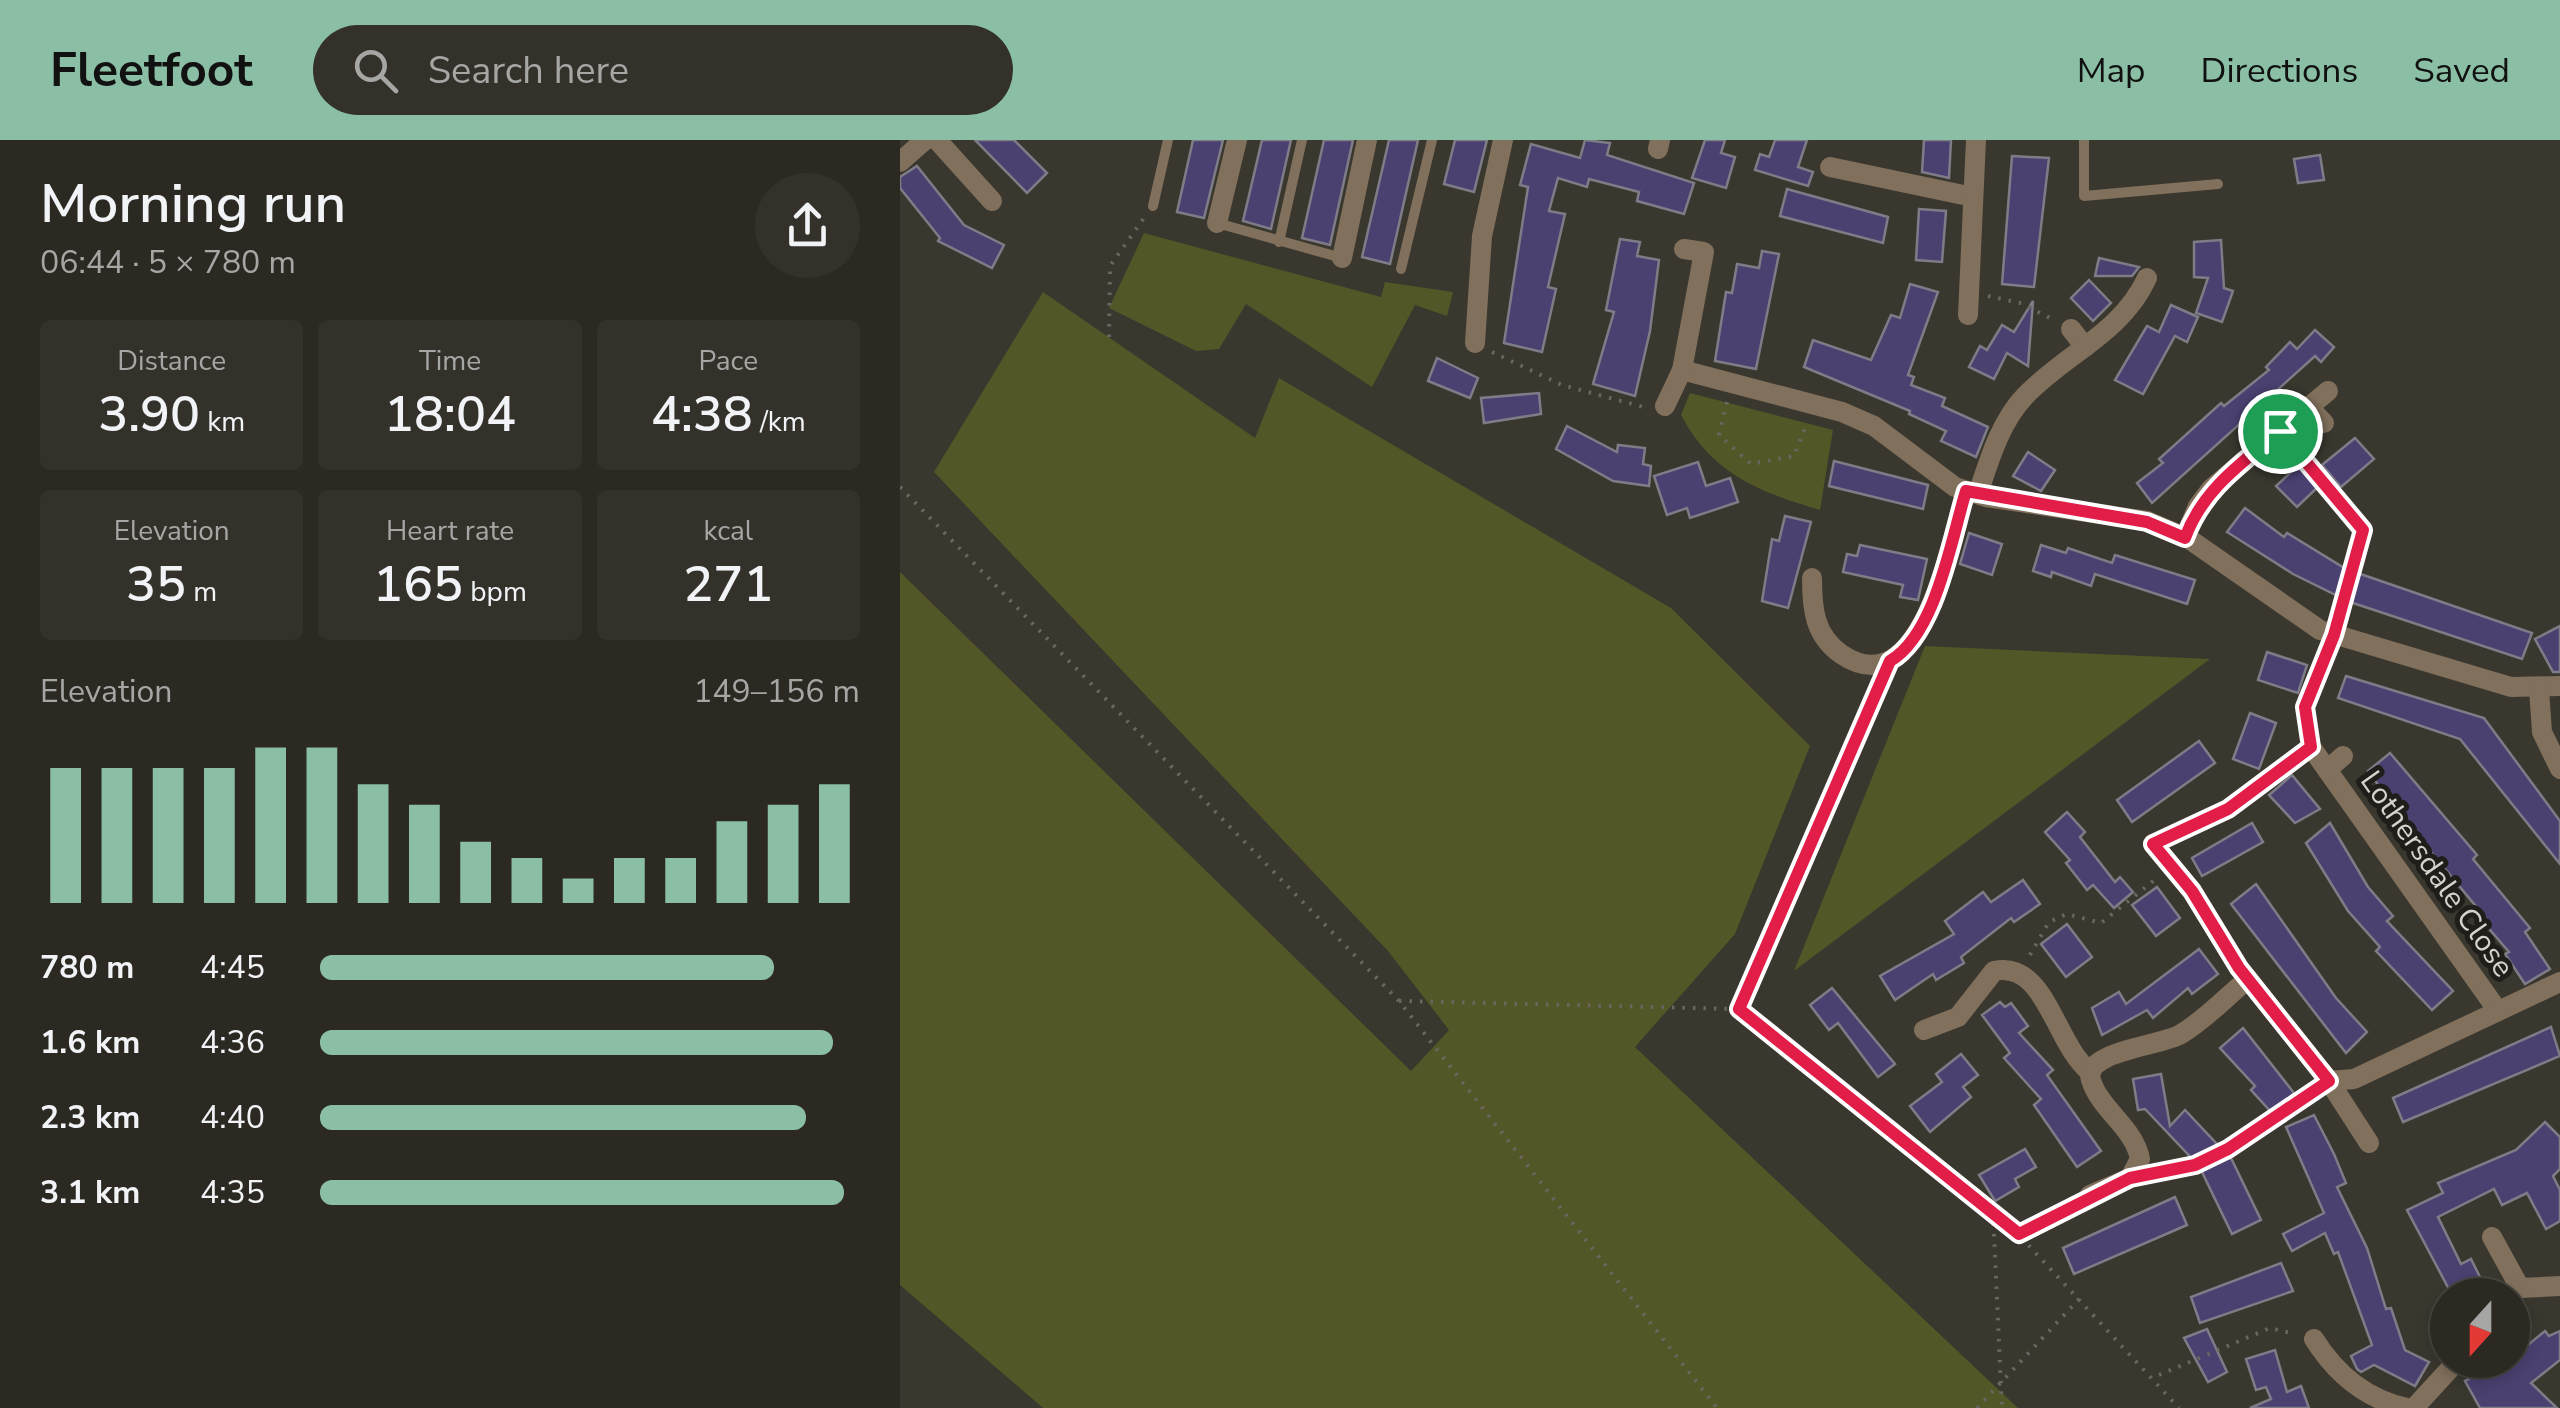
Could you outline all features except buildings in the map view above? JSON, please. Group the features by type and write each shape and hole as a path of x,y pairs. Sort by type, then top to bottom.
{"street":[{"path":"900,162 925,140"},
{"path":"937,140 992,201"},
{"path":"1218,223 1236,140"},
{"path":"1342,258 1367,140"},
{"path":"1474,343 1482,236 1503,140"},
{"path":"1969,305 1976,140"},
{"path":"1830,167 1974,197"},
{"path":"1665,406 1682,370 1703,251"},
{"path":"1812,578 1812,614 1840,654 1866,666 1890,661 1904,653 1922,626 1972,492 2022,398 2113,328 2135,303 2147,278"},
{"path":"2072,330 2086,347"},
{"path":"1682,370 1814,405 1874,426 1955,488 2147,522 2185,538 2304,620 2334,635 2512,687 2549,688 2542,732 2560,769"},
{"path":"2185,538 2198,506 2212,489 2280,431 2316,415 2328,392"},
{"name":"Lothersdale Close","path":"2311,747 2335,763 2498,1012"},
{"path":"2153,844 2248,979 2329,1081 2370,1143"},
{"path":"1924,1030 1958,1016 1994,971 2020,972 2038,988 2062,1040 2090,1072"},
{"path":"2090,1195 2130,1178 2138,1168 2138,1146 2091,1083 2090,1072 2095,1062 2163,1044 2185,1032 2248,979"},
{"path":"2329,1081 2354,1079 2560,982"},
{"path":"2492,1237 2510,1278"},
{"path":"2530,1290 2560,1286"},
{"path":"2314,1339 2334,1371 2354,1385 2410,1408 2440,1378"}],"lane":[{"path":"1153,206 1168,140"},
{"path":"1279,242 1302,140"},
{"path":"1401,270 1432,140"},
{"path":"2084,140 2084,196 2218,184"},
{"path":"1218,223 1342,258"}],"path":[{"path":"1108,337 1110,266 1153,206"},
{"path":"1969,305 2020,303 2072,330"},
{"path":"1474,343 1562,384 1662,412 1665,406"},
{"path":"1732,384 1719,436 1751,464 1794,456 1814,405"},
{"path":"2153,844 2228,809 2311,747 2305,707 2334,635 2363,530 2280,431"},
{"path":"900,488 1399,1001 1717,1408"},
{"path":"1739,1009 1890,661"},
{"path":"2020,972 2049,922 2067,914 2101,923 2172,866"},
{"path":"1399,1001 1739,1009 2019,1234 2178,1408"},
{"path":"2130,1178 2195,1165 2228,1149 2329,1081"},
{"path":"2019,1234 2090,1195"},
{"path":"1993,1213 2002,1408"},
{"path":"1977,1408 2080,1298"},
{"path":"2160,1374 2270,1328 2314,1339"}],"green space":[{"path":"1144,233 1381,297 1385,282 1453,292 1447,316 1415,305 1372,387 1246,304 1219,349 1196,351 1109,308"},
{"path":"1043,292 1255,438 1279,378 1671,608 1810,746 1735,934 1635,1047 2018,1408 1043,1408 900,1285 900,572 1411,1071 1449,1030 1388,951 934,472"},
{"path":"1690,393 1833,430 1820,510 1757,488 1707,452 1681,415"},
{"path":"1925,646 2210,659 1794,971"}],"route":[{"path":"2280,431 2363,530 2334,635 2305,707 2311,747 2228,809 2153,844 2192,891 2239,968 2329,1081 2270,1125 2228,1149 2195,1165 2157,1176 2130,1178 2019,1234 1739,1009 1890,661 1904,653 1922,626 1966,491 2147,522 2185,538 2198,506 2212,489 2280,431"}]}
